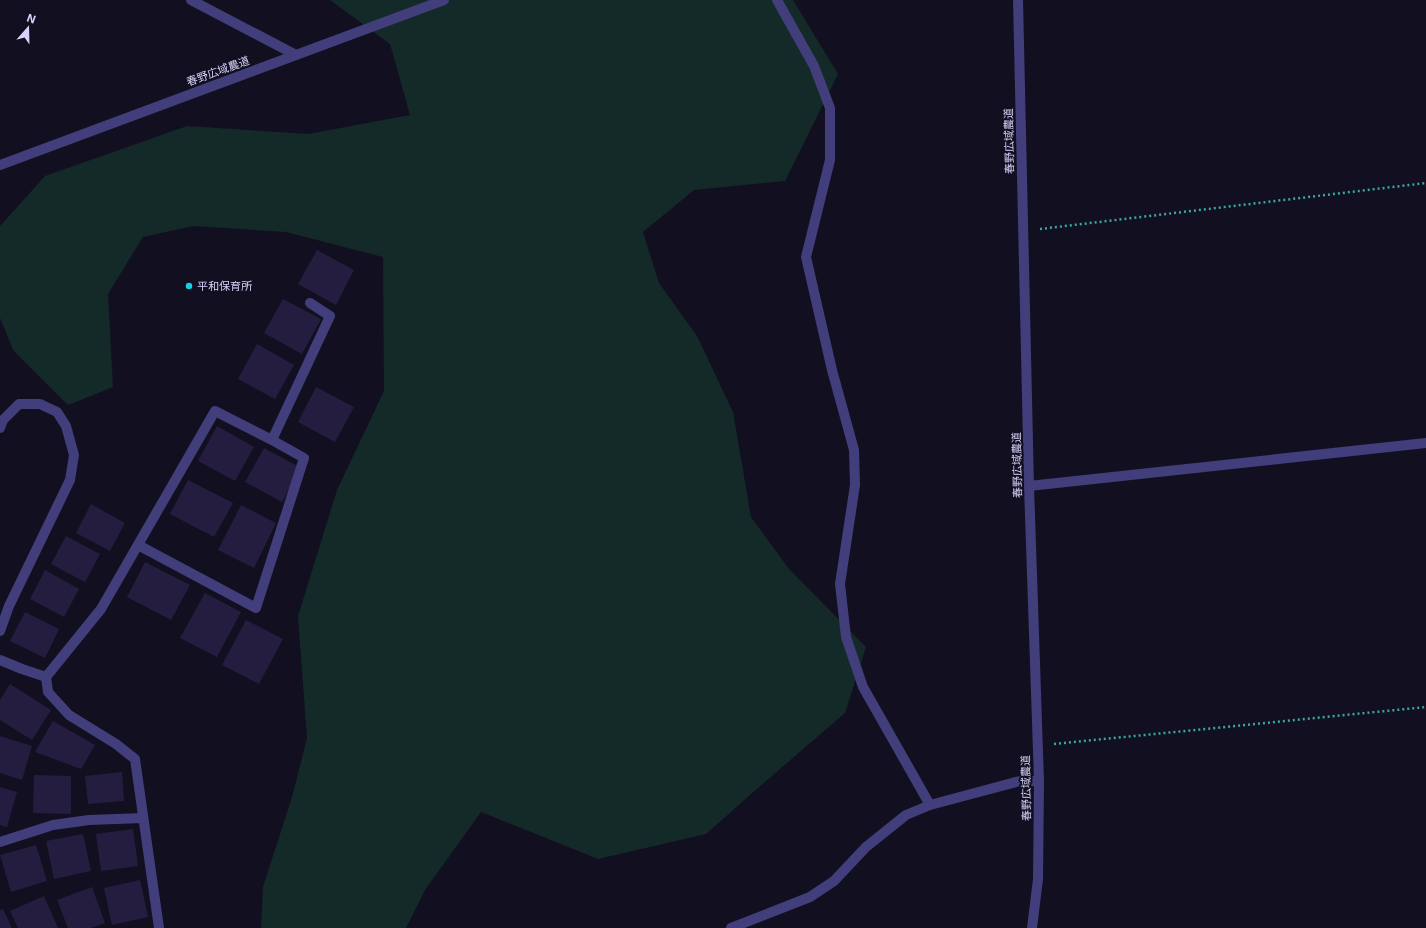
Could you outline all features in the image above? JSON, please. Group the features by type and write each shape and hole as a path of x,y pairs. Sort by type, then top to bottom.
{"street":[{"path":"191,0 296,55"},
{"name":"春野広域農道","path":"0,165 444,0"},
{"path":"777,0 814,66 830,108 830,160 806,257 832,370 854,450 855,485 840,584 846,637 863,686 930,805"},
{"name":"春野広域農道","path":"1018,0 1029,486 1039,781 1038,879 1032,928"},
{"path":"272,440 330,316 310,303"},
{"path":"0,428 3,420 19,404 40,404 57,412 66,426 74,455 70,480 9,606 0,631"},
{"path":"138,545 256,608 304,458 215,410 101,609 46,677 48,692 69,715 116,744 135,759 159,928"},
{"path":"1029,486 1426,443"},
{"path":"0,660 46,677"},
{"path":"731,928 810,897 834,881 866,847 906,815 930,805 1020,781 1039,781"},
{"path":"0,842 52,825 89,820 143,818"}],"path":[{"path":"1023,231 1426,183"},
{"path":"1038,746 1426,707"}],"green space":[{"path":"330,0 793,0 838,74 785,181 694,190 643,232 659,283 697,336 733,412 751,517 789,569 866,647 845,713 706,834 598,859 481,812 425,890 406,928 261,928 263,887 292,797 307,738 298,616 337,490 384,391 383,257 286,232 193,226 143,237 108,294 113,387 68,405 13,350 0,318 0,226 45,176 187,126 308,134 410,115 390,44"}],"building":[{"path":"317,250 354,270 336,305 298,284"},
{"path":"283,299 321,319 302,354 264,333"},
{"path":"257,344 294,365 275,399 238,379"},
{"path":"316,387 354,407 335,442 298,422"},
{"path":"217,426 254,447 235,481 198,461"},
{"path":"264,448 301,468 282,502 245,482"},
{"path":"188,480 233,503 214,537 170,514"},
{"path":"91,504 125,523 110,551 76,533"},
{"path":"241,505 276,523 254,568 218,550"},
{"path":"66,536 100,554 85,582 51,564"},
{"path":"145,562 190,585 171,620 127,597"},
{"path":"45,570 79,589 64,617 30,599"},
{"path":"205,593 241,612 217,657 180,638"},
{"path":"25,612 59,629 45,658 10,641"},
{"path":"246,620 283,639 259,684 222,665"},
{"path":"10,684 51,710 32,740 0,720 0,700"},
{"path":"53,721 95,745 81,769 35,752"},
{"path":"0,736 32,746 22,780 0,773"},
{"path":"122,772 124,801 88,804 85,776"},
{"path":"34,775 71,776 71,814 33,813"},
{"path":"0,787 17,792 7,827 0,825"},
{"path":"133,829 138,866 101,871 96,834"},
{"path":"83,834 91,871 54,879 46,841"},
{"path":"36,845 47,881 11,892 0,855"},
{"path":"140,880 148,917 112,925 104,888"},
{"path":"92,887 105,923 91,928 68,928 57,900"},
{"path":"44,896 58,928 18,928 10,911"},
{"path":"3,909 12,928 0,928 0,910"}],"place":[{"name":"平和保育所","path":"189,286"}]}
